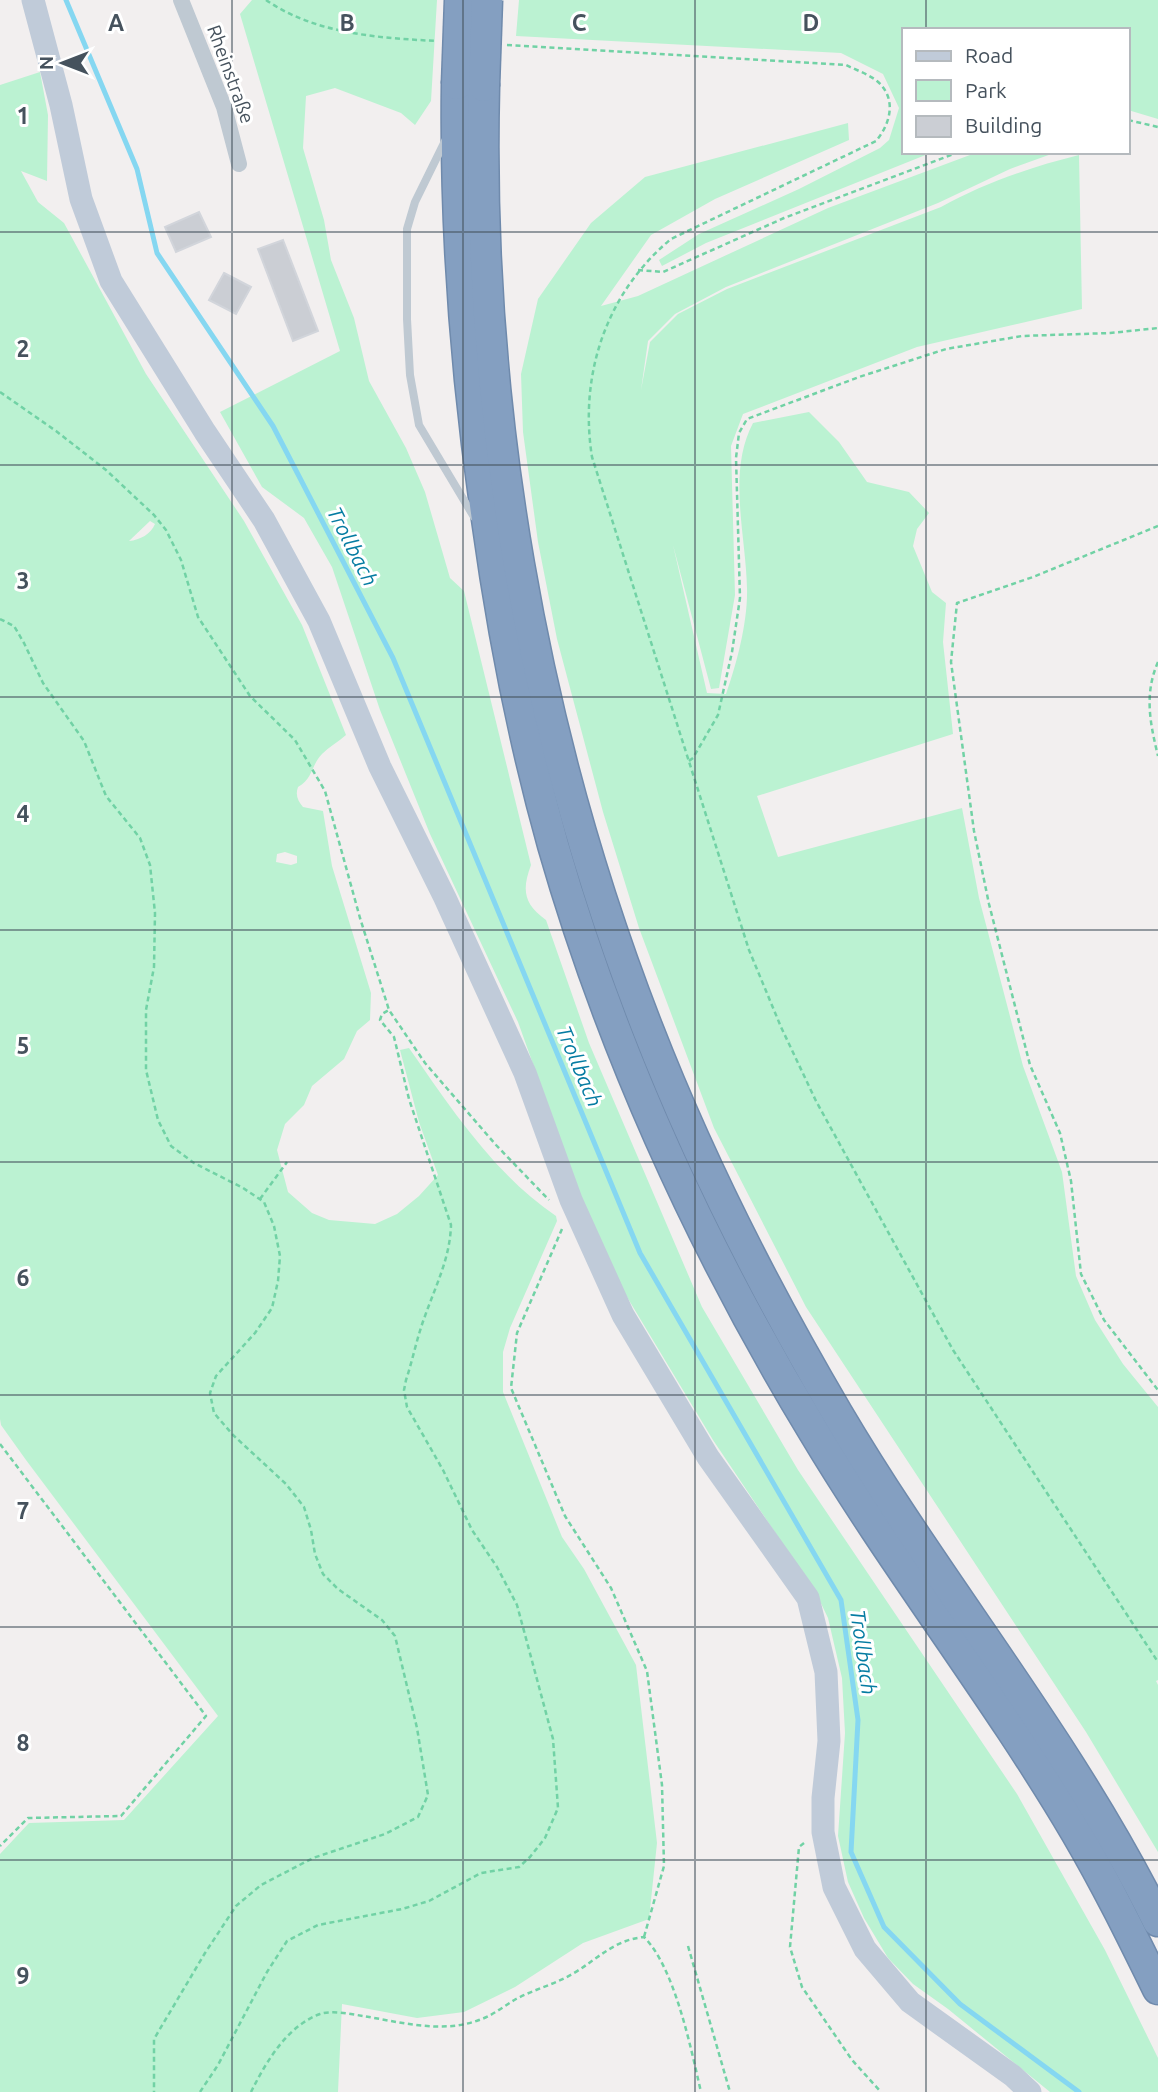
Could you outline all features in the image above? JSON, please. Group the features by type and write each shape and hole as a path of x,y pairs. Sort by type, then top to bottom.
{"highway":[{"path":"460,0 484,200 489,304 500,434 516,546 535,646 582,838 646,1026 692,1136 789,1330 840,1419 1101,1816 1158,1921"},
{"path":"488,0 470,85 457,117 458,226 472,411 507,651 527,746 554,847 618,1038 706,1236 763,1344 816,1435 1076,1832 1122,1915 1158,1989"}],"street":[{"name":"Rheinstraße","path":"181,0 224,107 239,164"},
{"path":"34,1 61,105 81,199 111,281 205,432 264,520 319,621 380,767 445,898 526,1073 568,1211 630,1327 708,1457 808,1598 826,1672 829,1741 823,1798 823,1832 834,1887 866,1949 910,2002 1013,2076 1030,2092"}],"lane":[{"path":"457,117 415,202 407,229 410,375 419,425 466,501 491,551"}],"path":[{"path":"266,0 281,10 326,27 386,38 439,41"},
{"path":"506,45 846,65 876,80 889,101 889,121 876,141 671,239 638,270 607,324 595,356 588,397 588,431 601,490 749,950 781,1027 816,1101 953,1350 1158,1662"},
{"path":"1130,120 1158,127"},
{"path":"638,270 663,272 784,218 954,154"},
{"path":"689,761 718,715 732,652 740,598 736,458 739,433 747,419 946,349 1021,336 1110,333 1158,328"},
{"path":"0,392 57,431 155,514 181,560 198,617 250,696 295,740 323,785 389,1010 425,1063 510,1161 553,1204 568,1211 517,1333 511,1388 565,1516 611,1588 647,1671 662,1785 664,1866 644,1937"},
{"path":"1158,526 1033,577 957,603 951,662 974,831 989,904 1031,1065 1060,1133 1071,1181 1081,1274 1104,1320 1158,1390"},
{"path":"0,619 14,626 43,682 84,741 106,796 140,838 150,865 155,913 155,953 146,1010 145,1070 158,1120 171,1146 194,1163 264,1202 274,1226 280,1256 272,1308 255,1333 216,1376 210,1393 214,1413 233,1435 286,1484 304,1507 315,1554 323,1574 338,1590 382,1620 395,1636 417,1728 428,1795 418,1817 385,1834 313,1858 261,1885 236,1906 154,2039 154,2092"},
{"path":"1158,662 1149,688 1150,720 1158,756"},
{"path":"200,2092 218,2065 267,1972 288,1941 318,1925 402,1909 429,1901 481,1873 519,1867 545,1838 558,1808 553,1739 517,1605 498,1567 472,1530 443,1470 407,1408 404,1390 424,1318 446,1262 451,1244 451,1225 409,1099 394,1037 380,1020 382,1014 389,1010"},
{"path":"260,1199 287,1162"},
{"path":"0,1444 206,1716 121,1816 28,1818 0,1846"},
{"path":"823,1832 799,1847 790,1947 802,1987 852,2060 881,2092"},
{"path":"251,2092 267,2062 286,2038 303,2023 322,2013 344,2013 411,2025 454,2026 479,2020 517,1998 573,1974 625,1939 644,1937"},
{"path":"644,1937 654,1947 668,1977 688,2039 701,2092"},
{"path":"688,1946 730,2092"}],"green space":[{"path":"252,0 437,0 431,101 415,125 401,113 335,88 306,96 303,148 324,220 331,260 354,318 369,381 406,448 425,492 450,578 464,591 531,865 526,881 526,896 538,914 546,920 589,1043 702,1307 798,1470 1017,1794 1105,1950 1158,2058 1158,2092 1050,2092 913,1984 888,1958 864,1918 848,1882 838,1836 845,1733 842,1678 828,1618 817,1595 713,1440 624,1292 590,1223 518,1022 430,834 380,710 332,567 304,518 262,487 220,412 340,351 240,14"},
{"path":"519,0 1158,0 1158,119 1130,111 1130,28 902,28 902,154 928,154 706,243 662,266 659,260 699,234 799,189 880,148 889,140 899,108 883,74 841,53 516,36"},
{"path":"40,72 48,115 47,181 21,171 38,202 64,223 146,374 244,521 302,625 346,735 318,758 307,780 298,787 297,795 303,807 323,811 332,866 371,993 370,1020 357,1031 344,1059 312,1086 304,1105 285,1124 277,1150 288,1192 312,1213 329,1220 375,1224 397,1214 419,1196 438,1175 419,1122 400,1050 409,1048 493,1160 556,1216 557,1221 510,1328 503,1352 503,1392 562,1537 584,1569 636,1665 657,1843 649,1919 583,1943 515,1987 464,2012 417,2018 342,2004 338,2092 0,2092 0,1854 29,1823 124,1820 218,1716 26,1460 1,1425 0,1419 0,85","holes":["150,521 155,524 148,534 129,541","285,852 297,856 297,863 291,865 276,862 277,854"]},
{"path":"848,123 849,140 715,199 651,235 601,306 638,296 828,208 973,154 1051,154 1010,169 938,203 726,287 675,314 648,341 641,390 650,342 678,314 727,289 941,207 991,183 1079,155 1082,309 917,347 743,414 731,446 735,595 719,688 711,689 673,545 707,693 726,694 738,656 746,614 746,568 739,483 745,442 753,423 809,412 839,442 867,482 909,492 929,513 917,529 913,546 932,592 946,603 943,642 953,734 757,796 778,857 962,808 979,898 1023,1066 1062,1172 1076,1276 1095,1320 1123,1364 1158,1407 1158,1852 1086,1732 806,1307 714,1128 639,928 603,812 557,639 538,542 523,432 521,374 538,299 591,223 645,177"}],"building":[{"path":"199,212 211,237 176,252 165,227"},
{"path":"283,240 318,331 293,341 258,249"},
{"path":"224,273 251,287 236,314 209,300"}],"waterway":[{"name":"Trollbach","path":"66,0 137,169 157,253 273,426 393,658 640,1253 841,1600 858,1720 851,1852 884,1927 960,2004 1079,2092"}]}
